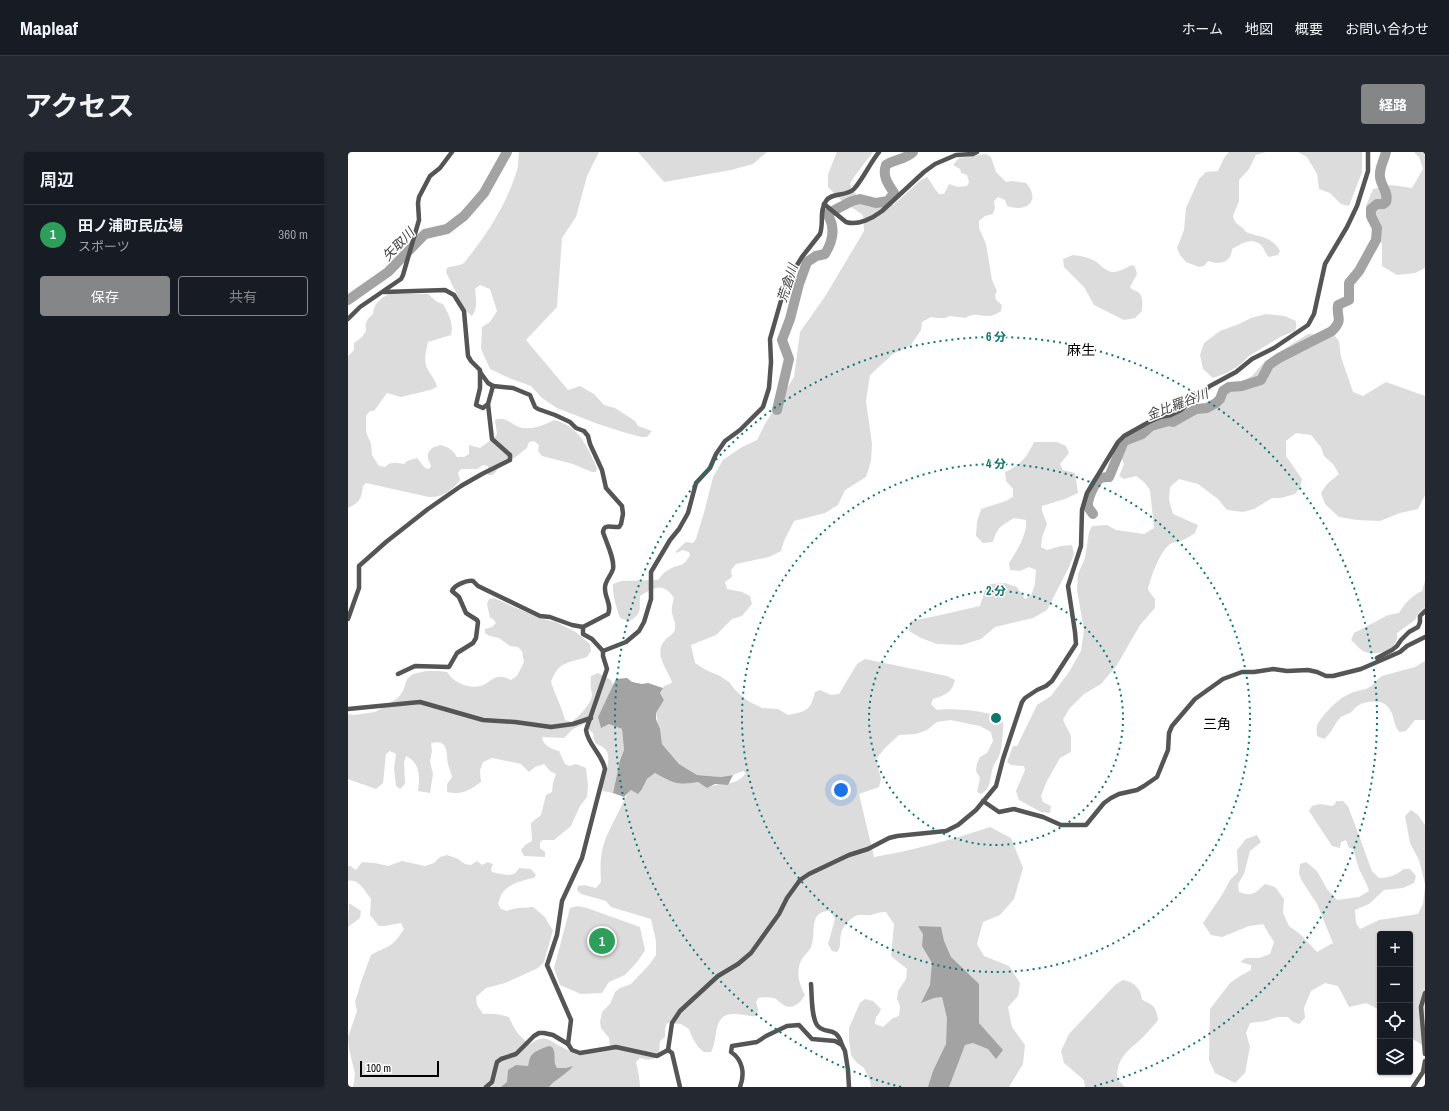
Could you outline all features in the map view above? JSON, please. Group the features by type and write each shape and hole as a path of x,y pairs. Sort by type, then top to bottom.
{"street":[{"path":"348,319 360,307 401,279 419,220 419,197 430,176 440,168 452,152"},
{"path":"603,651 626,642 639,631 644,622 651,599 651,572 688,513 696,483 707,473 716,454 725,441 740,430 763,407 766,400 771,362 770,339 786,282 822,230 822,213 824,204 830,196 843,195 854,189 879,152"},
{"path":"824,204 846,222 860,222 876,216 924,172 935,164 956,155 973,154 977,152"},
{"path":"668,1050 672,1023 680,1011 718,976 738,964 751,953 779,914 786,898 800,880 822,867 849,855 868,849 890,838 897,836 946,832 969,817 996,786 1003,759 1022,702 1025,698 1052,681 1076,644 1076,632 1068,586 1081,546 1082,510 1087,493 1118,442 1124,436 1148,422 1160,417 1171,415 1181,410 1210,386 1236,372 1252,359 1274,348 1308,325 1314,314 1325,264 1347,227 1357,206 1368,171 1368,152"},
{"path":"384,292 444,290 454,295 464,311 468,356 480,370 484,378 493,386 513,388 530,395 535,407 555,414 584,432 588,436 590,444 601,465 606,488 622,506 623,514 619,527 605,527 603,532 613,566 605,586 609,610 605,616 582,627 572,626 550,617 540,616 478,586 472,581 468,581 455,586 452,591 459,596 466,613 478,622 476,638 473,643 457,653 449,667 415,666 398,674"},
{"path":"480,370 480,384 476,405 483,408 488,404"},
{"path":"348,619 359,588 359,566 386,542 460,486 510,460 510,454 492,439 488,404 493,386"},
{"path":"1366,667 1368,662 1392,650 1409,632 1418,627 1420,616 1425,611"},
{"path":"568,1044 571,1020 547,965 557,935 562,901 582,858 605,769 604,761 587,736 586,730 607,669 603,651 592,639 583,634 582,627"},
{"path":"983,802 999,812 1014,809 1061,824 1086,825 1104,803 1111,798 1118,794 1136,790 1157,777 1168,750 1169,733 1172,726 1195,699 1223,679 1242,672 1273,669 1287,671 1308,670 1326,676 1345,674 1366,667 1400,652 1406,646 1425,636"},
{"path":"348,709 420,702 483,720 551,726 573,724 591,718"},
{"path":"811,984 816,1022 821,1028 838,1034 845,1051 849,1087"},
{"path":"1425,993 1421,1007 1425,1054"},
{"path":"740,1087 743,1075 742,1065 740,1060 731,1052 732,1046 757,1042 766,1036 794,1024 799,1025 812,1039 835,1041 842,1045"},
{"path":"486,1087 492,1082 497,1062 501,1059 516,1054 539,1033 553,1035 568,1044 572,1050 580,1053 616,1047 657,1056 668,1050"},
{"path":"668,1050 672,1053 680,1087"},
{"path":"1413,1087 1423,1072 1425,1061"}],"shaded area":[{"path":"519,152 599,152 587,176 576,217 562,238 557,307 526,340 568,390 580,386 594,394 604,405 615,408 635,421 638,426 652,431 647,437 641,437 598,424 557,408 542,398 531,386 490,369 481,349 482,327 490,322 497,311 490,289 480,285 475,289 476,307 472,316 462,303 446,272 447,268 464,263 495,219 513,183 518,168"},
{"path":"638,152 767,152 753,164 731,170 664,182"},
{"path":"837,152 873,152 850,184 862,200 873,204 893,205 921,180 927,177 939,194 944,194 949,184 958,187 967,186 969,182 967,175 961,173 960,169 953,165 959,158 986,154 991,157 996,172 1006,182 1012,181 1026,183 1032,195 1030,204 1021,208 1014,208 1007,206 1005,200 998,197 994,201 995,208 993,214 985,216 979,221 979,228 986,244 992,280 997,291 995,295 996,300 1002,305 1001,311 989,316 974,315 965,318 950,316 945,318 931,317 922,322 921,330 911,345 893,354 870,375 866,401 872,444 871,461 866,477 845,490 838,505 825,513 794,521 784,541 781,551 769,557 736,564 731,570 732,577 725,582 727,589 742,592 750,596 752,604 742,616 732,619 716,635 691,645 695,663 729,682 736,691 748,701 762,708 778,709 788,715 807,709 815,692 820,690 831,695 839,694 857,664 865,659 947,676 955,680 954,684 950,691 933,699 931,704 937,710 952,709 973,711 993,715 1000,719 1003,723 1001,750 993,767 989,785 981,794 977,792 980,778 976,771 977,763 980,757 987,753 993,741 991,732 980,726 950,720 937,722 927,730 916,734 899,735 876,759 881,779 879,787 859,794 874,857 933,844 990,827 1011,838 1023,868 1014,899 1000,915 983,922 977,944 984,956 1009,966 1020,983 1018,996 1008,1007 1012,1027 1025,1045 1023,1064 1009,1087 871,1087 864,1068 857,1063 851,1055 849,1028 860,1003 865,999 873,1001 881,1009 876,1017 875,1024 883,1027 893,1018 899,1016 900,1006 897,999 898,991 906,979 907,969 891,956 894,924 886,912 858,915 850,920 842,931 837,952 832,951 828,944 835,919 831,911 819,914 814,923 813,941 811,947 802,959 798,973 805,995 798,1004 789,1007 785,1006 774,998 758,998 756,1002 758,1009 757,1016 735,1014 727,1015 719,1022 711,1052 704,1052 698,1047 689,1029 681,1024 667,1023 665,1037 660,1041 659,1055 650,1060 640,1058 636,1062 640,1087 353,1087 355,1074 349,1049 348,1037 357,1011 355,1002 362,979 371,955 393,943 404,929 401,923 379,926 370,915 371,899 359,884 348,881 348,866 356,870 362,862 388,866 402,861 425,866 434,863 440,857 447,855 458,859 465,864 471,865 477,861 482,865 488,862 493,864 491,869 492,872 504,875 514,874 519,868 531,869 536,875 534,878 520,881 511,885 501,895 498,904 501,909 507,911 516,908 533,907 545,917 553,930 544,962 538,968 505,983 486,988 476,997 477,1005 483,1014 496,1014 509,1017 517,1032 530,1044 539,1039 545,1039 578,1054 610,1046 609,1038 601,1028 600,1022 602,1012 610,1004 615,992 620,988 631,984 649,965 656,955 656,941 651,919 611,907 606,901 581,894 577,890 578,886 585,885 596,888 601,882 602,853 606,838 614,821 631,790 642,789 647,779 655,773 675,783 685,784 698,782 707,788 737,781 746,773 743,771 733,775 721,777 697,775 679,764 662,744 656,713 664,700 660,693 664,686 672,682 660,655 660,650 662,644 675,630 672,611 674,598 670,593 662,588 654,588 650,590 640,596 639,611 636,616 629,621 620,618 614,597 613,584 621,581 658,580 666,571 682,565 685,562 690,555 689,552 683,550 676,553 676,551 686,542 693,543 696,539 713,477 723,460 742,447 757,440 765,424 794,377 800,332 826,295 864,231 863,215 841,200 828,187 828,174"},
{"path":"1229,152 1266,152 1256,155 1249,169 1239,180 1239,201 1233,216 1236,223 1246,232 1273,242 1280,251 1278,255 1269,257 1260,244 1249,241 1232,249 1230,257 1224,262 1217,263 1208,261 1204,266 1199,267 1186,262 1180,255 1177,248 1184,230 1186,208 1199,179 1206,172 1218,171 1224,158"},
{"path":"1298,152 1362,152 1362,172 1349,206 1341,204 1330,193 1319,189 1317,174 1307,157"},
{"path":"1414,152 1425,152 1425,268 1415,273 1397,275 1382,266 1382,244 1367,220 1366,206 1373,189 1391,185 1412,188 1423,169 1419,157"},
{"path":"1073,255 1092,260 1108,271 1112,272 1132,265 1135,267 1137,274 1130,287 1141,296 1142,311 1135,318 1124,320 1094,305 1084,287 1064,267 1063,259"},
{"path":"389,294 428,294 437,302 443,304 450,318 452,331 451,335 428,342 425,356 426,367 437,387 401,397 387,393 374,411 370,411 366,416 366,432 371,444 372,455 379,466 385,467 394,463 404,464 407,461 417,458 425,468 429,469 431,466 428,459 428,453 432,448 440,445 452,450 457,457 464,457 469,454 469,445 480,448 495,437 497,434 495,420 503,419 516,426 532,428 547,424 554,420 570,427 581,438 590,452 597,468 596,472 542,456 538,451 539,445 534,441 529,442 527,448 516,457 503,461 492,475 488,475 488,466 483,465 477,469 461,469 458,473 460,480 454,487 442,495 429,497 366,483 363,486 362,494 359,500 348,508 348,356 354,350 354,343 362,337 366,331 366,322 373,314 376,305 382,298"},
{"path":"1266,314 1285,316 1296,321 1295,331 1280,337 1249,356 1241,364 1227,373 1213,378 1203,369 1200,355 1204,343 1220,331 1251,318"},
{"path":"1308,334 1334,335 1339,341 1341,357 1353,392 1363,396 1386,382 1425,396 1425,495 1418,509 1400,513 1380,521 1357,520 1339,517 1325,504 1321,493 1327,484 1339,474 1333,464 1324,456 1321,447 1311,435 1296,433 1286,441 1286,456 1302,479 1300,488 1295,494 1281,498 1272,498 1254,509 1243,512 1227,510 1218,499 1198,484 1179,479 1170,487 1169,500 1173,514 1198,525 1195,533 1178,542 1172,543 1164,551 1151,578 1148,590 1155,599 1155,608 1140,625 1117,665 1101,684 1084,694 1069,709 1063,720 1071,736 1071,752 1060,758 1047,781 1041,796 1043,802 1051,806 1050,813 1041,812 1019,800 1016,791 1025,770 1024,766 1011,765 1007,762 1013,746 1017,746 1037,705 1051,696 1069,672 1081,651 1084,630 1077,590 1078,574 1085,558 1089,532 1092,526 1107,525 1116,530 1144,534 1154,528 1150,490 1144,482 1136,476 1124,479 1119,476 1124,464 1120,455 1129,443 1142,437 1152,429 1168,423 1179,424 1229,388 1252,376 1265,361"},
{"path":"1034,442 1057,442 1066,446 1069,453 1060,464 1063,470 1075,473 1078,493 1065,499 1042,506 1042,511 1047,524 1042,537 1041,547 1047,550 1072,545 1074,554 1047,610 1033,618 995,627 981,639 962,645 937,644 921,638 909,631 911,621 980,606 985,590 991,584 1005,583 1017,587 1025,599 1031,596 1035,584 1036,570 1029,567 1020,571 1010,570 1009,563 1025,532 1026,520 1014,518 1000,527 993,542 983,543 976,536 977,522 981,509 1006,501 1013,497 1013,489 1006,481 1005,472 1023,460"},
{"path":"1425,581 1425,607 1418,614 1415,620 1397,633 1395,644 1391,648 1380,653 1368,653 1361,650 1351,640 1354,633 1388,615 1399,613 1409,600 1422,591"},
{"path":"494,598 539,618 556,622 576,632 590,644 591,651 587,657 561,666 557,670 551,682 565,720 571,722 574,720 581,714 590,702 592,695 591,676 598,673 611,680 614,686 598,717 609,724 622,729 624,750 620,760 613,793 603,791 602,788 608,767 607,752 603,747 595,743 593,733 590,731 586,723 573,729 564,738 542,737 546,745 559,751 565,764 569,766 576,764 586,768 588,785 587,797 580,806 571,826 554,840 543,840 540,842 540,848 545,852 545,857 524,856 521,850 525,845 532,841 531,823 541,815 546,795 552,792 556,774 550,771 544,764 535,767 529,772 521,764 492,758 483,762 480,770 481,782 465,792 447,792 447,784 452,777 448,764 446,748 441,743 437,742 431,743 432,751 430,761 433,774 430,793 418,791 418,770 414,762 406,756 404,762 405,784 400,789 396,786 394,768 396,754 390,751 386,754 383,783 376,789 348,779 348,714 354,715 375,712 398,698 403,691 407,679 413,674 426,671 447,672 457,682 471,687 481,686 498,677 511,680 517,676 524,662 522,651 518,647 510,646 499,638 485,633 485,629 492,627 496,623 490,618 487,604 489,599"},
{"path":"1425,661 1425,720 1415,720 1406,731 1400,732 1389,708 1386,705 1380,702 1369,702 1359,705 1350,713 1342,716 1324,739 1317,736 1317,726 1319,722 1343,697 1368,688 1382,676 1415,667"},
{"path":"627,678 632,682 642,684 648,683 663,688 660,693 664,700 656,713 656,719 660,729 662,744 679,764 697,775 721,777 733,775 728,785 715,784 707,788 698,782 680,784 655,773 647,779 638,794 631,790 624,797 613,793 620,760 624,750 622,729 609,724 601,728 598,717 616,679"},
{"path":"1336,801 1343,801 1348,806 1372,871 1379,878 1393,876 1404,869 1410,869 1416,876 1414,883 1403,888 1384,890 1369,904 1355,910 1356,923 1360,929 1379,920 1418,914 1423,904 1425,887 1425,1047 1413,1039 1413,931 1377,931 1377,1008 1366,1003 1349,1007 1338,986 1325,983 1311,991 1304,1008 1305,1018 1299,1024 1293,1022 1288,1017 1278,1017 1266,1021 1250,1023 1246,1033 1250,1047 1245,1073 1235,1083 1215,1073 1209,1060 1210,1009 1230,983 1251,970 1251,965 1240,962 1246,958 1259,958 1270,954 1274,942 1263,924 1249,926 1222,937 1211,935 1203,923 1222,895 1230,880 1238,872 1237,850 1246,839 1257,835 1261,842 1250,851 1244,874 1238,884 1239,892 1251,894 1259,890 1265,884 1275,887 1284,899 1283,913 1289,926 1300,934 1317,952 1333,943 1317,904 1299,874 1300,864 1306,862 1317,871 1327,889 1337,900 1359,897 1369,891 1359,869 1353,849 1349,848 1346,840 1341,842 1340,848 1332,846 1309,811 1312,806 1320,804 1332,806"},
{"path":"1411,810 1418,815 1425,825 1425,884 1419,860 1410,843 1405,816"},
{"path":"349,903 361,911 360,918 348,927"},
{"path":"578,906 640,927 645,950 638,961 625,975 609,982 602,993 581,994 560,985 554,968 570,908"},
{"path":"918,926 941,927 944,941 951,957 979,984 979,1023 1003,1050 996,1059 988,1049 973,1043 965,1045 949,1087 928,1087 933,1071 946,1044 947,1018 942,997 934,998 921,1003 930,985 932,963 922,946 923,934"},
{"path":"1123,980 1136,986 1140,992 1142,1000 1154,1007 1158,1020 1125,1054 1119,1064 1117,1079 1125,1087 1085,1087 1084,1080 1064,1063 1061,1051 1069,1034 1115,985"},
{"path":"549,1046 553,1049 557,1068 573,1066 567,1072 549,1087 501,1087 507,1082 508,1070 516,1065 528,1066 532,1054"}],"waterway":[{"name":"矢取川","path":"348,300 388,272 425,234 447,229 464,216 484,193 507,152"},
{"name":"荒倉川","path":"777,410 789,359 782,340 790,319 799,284 807,262 816,256 825,254 832,239 832,224 827,214 852,201 860,199 876,203 888,201 894,193 885,176 886,165 907,157 913,152"},
{"name":"金比羅谷川","path":"1093,514 1088,507 1091,492 1099,479 1102,477 1109,477 1124,441 1142,434 1151,426 1169,421 1173,422 1196,409 1207,408 1216,403 1220,399 1223,391 1229,387 1242,386 1261,380 1269,365 1279,358 1332,331 1336,327 1339,321 1338,305 1349,300 1349,283 1359,271 1376,240 1377,228 1371,216 1371,209 1377,204 1383,204 1386,202 1386,192 1381,181 1380,173 1386,152"}],"place":[{"name":"田ノ浦町民広場","path":"602,941"}],"district":[{"name":"麻生","path":"1081,350"},
{"name":"三角","path":"1217,724"}]}
